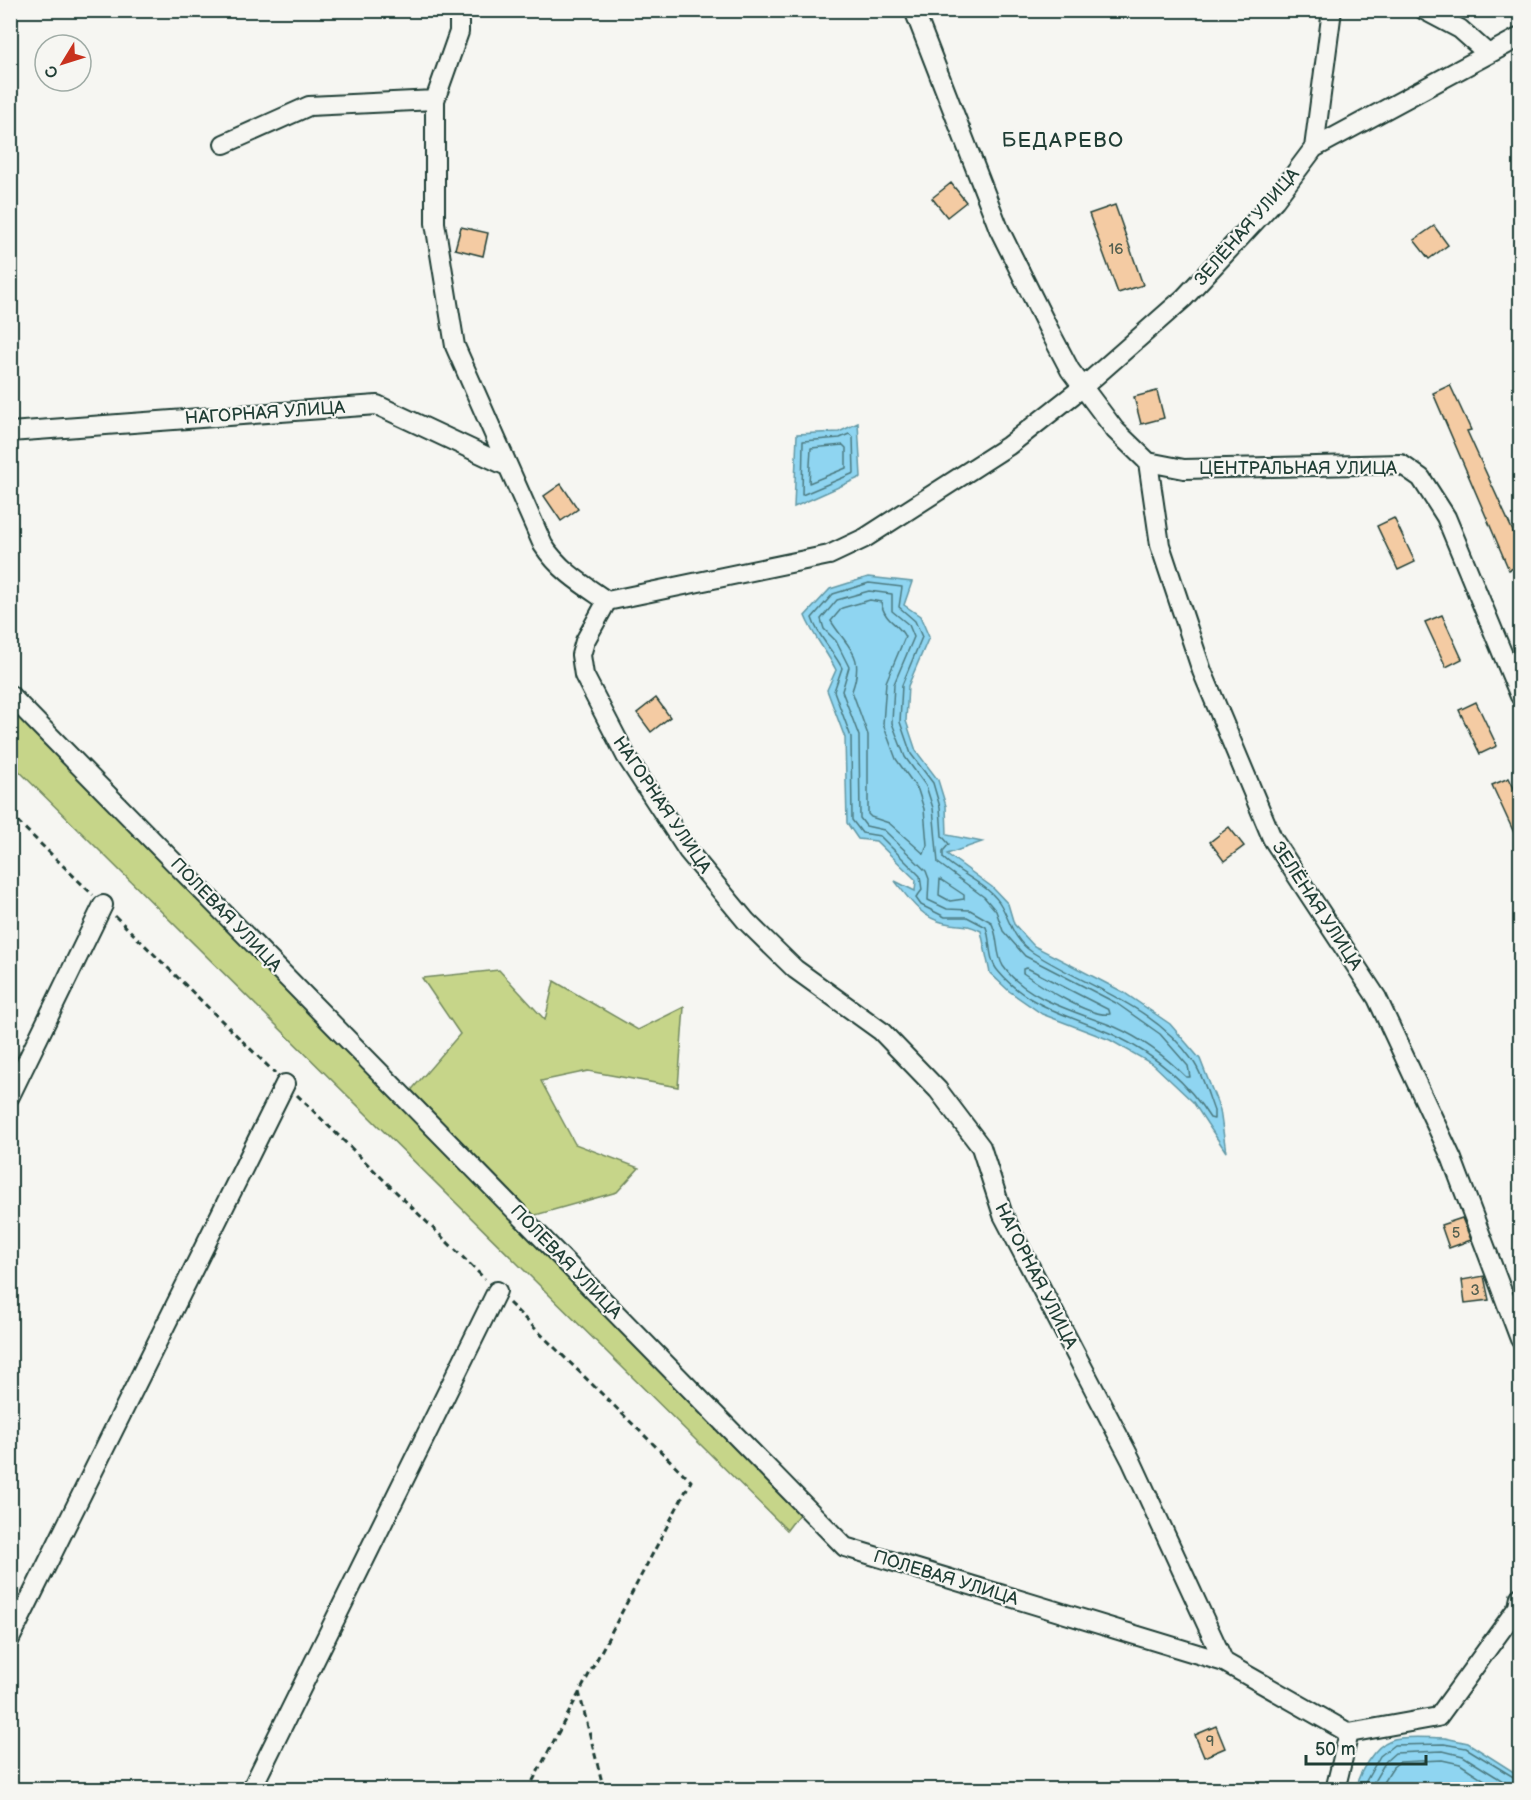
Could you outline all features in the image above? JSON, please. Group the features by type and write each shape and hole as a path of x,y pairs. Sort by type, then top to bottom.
{"street":[{"path":"459,10 459,32 435,100 435,224 455,346 507,466 553,561 567,574 607,601"},
{"path":"914,10 999,229 1070,370 1115,430 1148,462"},
{"path":"1314,148 1332,10"},
{"path":"1424,10 1460,29 1487,53"},
{"name":"ЗЕЛЁНАЯ УЛИЦА","path":"607,601 829,555 865,538 1008,446 1083,387 1184,298 1275,200 1314,148 1487,53 1521,37"},
{"path":"224,144 309,106 435,100"},
{"name":"НАГОРНАЯ УЛИЦА","path":"10,432 377,405 507,466"},
{"name":"ЗЕЛЁНАЯ УЛИЦА","path":"1148,462 1160,544 1202,671 1268,827 1377,998 1452,1159 1521,1339"},
{"name":"ЦЕНТРАЛЬНАЯ УЛИЦА","path":"1148,462 1184,469 1401,464 1421,478 1446,517 1521,696"},
{"name":"НАГОРНАЯ УЛИЦА","path":"607,601 585,641 581,655 584,675 626,756 688,851 746,921 795,969 881,1031 938,1090 981,1146 1003,1215 1131,1460 1224,1662"},
{"name":"ПОЛЕВАЯ УЛИЦА","path":"10,695 845,1547 1224,1662"},
{"path":"10,1096 103,905"},
{"path":"10,1640 285,1084"},
{"path":"251,1790 497,1291"},
{"path":"1224,1662 1349,1733 1438,1717 1518,1607 1521,1597"},
{"path":"1335,1790 1349,1733"}],"path":[{"path":"10,814 691,1481 528,1790"},
{"path":"579,1692 604,1790"}],"green space":[{"path":"10,708 401,1102 460,1034 422,978 499,970 545,1020 554,981 638,1030 684,1007 678,1087 588,1071 541,1081 575,1144 639,1168 617,1192 514,1221 803,1509 787,1530 11,763"}],"water":[{"path":"858,423 861,477 794,507 797,434 839,432"},
{"path":"868,577 912,582 904,605 920,616 929,637 908,686 906,721 916,751 938,780 946,806 947,835 982,842 947,854 992,887 1008,904 1014,924 1034,946 1123,992 1170,1024 1200,1059 1220,1110 1226,1152 1193,1102 1154,1065 1110,1040 1042,1014 1009,991 990,973 981,931 937,920 922,912 895,881 915,891 916,880 876,841 858,839 847,823 845,738 827,690 836,670 805,616 830,589"},
{"path":"1403,1738 1445,1738 1468,1743 1520,1776 1520,1789 1355,1789 1368,1761 1385,1743"}],"building":[{"path":"951,183 966,202 947,217 932,198"},
{"path":"1115,205 1143,285 1118,293 1089,214"},
{"path":"1434,226 1448,245 1429,259 1414,240"},
{"path":"461,227 488,233 483,256 455,249"},
{"path":"1450,385 1471,430 1467,431 1521,549 1521,565 1509,570 1433,393"},
{"path":"1157,391 1164,418 1141,424 1134,397"},
{"path":"561,484 578,509 561,521 544,496"},
{"path":"1394,518 1415,562 1398,570 1377,526"},
{"path":"1442,615 1462,659 1446,667 1425,622"},
{"path":"656,698 670,717 651,732 637,713"},
{"path":"1476,702 1497,746 1480,754 1459,710"},
{"path":"1509,778 1521,803 1521,848 1492,785"},
{"path":"1229,827 1244,846 1224,861 1210,842"},
{"path":"1462,1218 1471,1240 1449,1248 1441,1225"},
{"path":"1484,1276 1489,1300 1465,1303 1462,1280"},
{"path":"1216,1726 1225,1748 1204,1757 1195,1735"}],"district":[{"name":"БЕДАРЕВО","path":"1063,140"}]}
